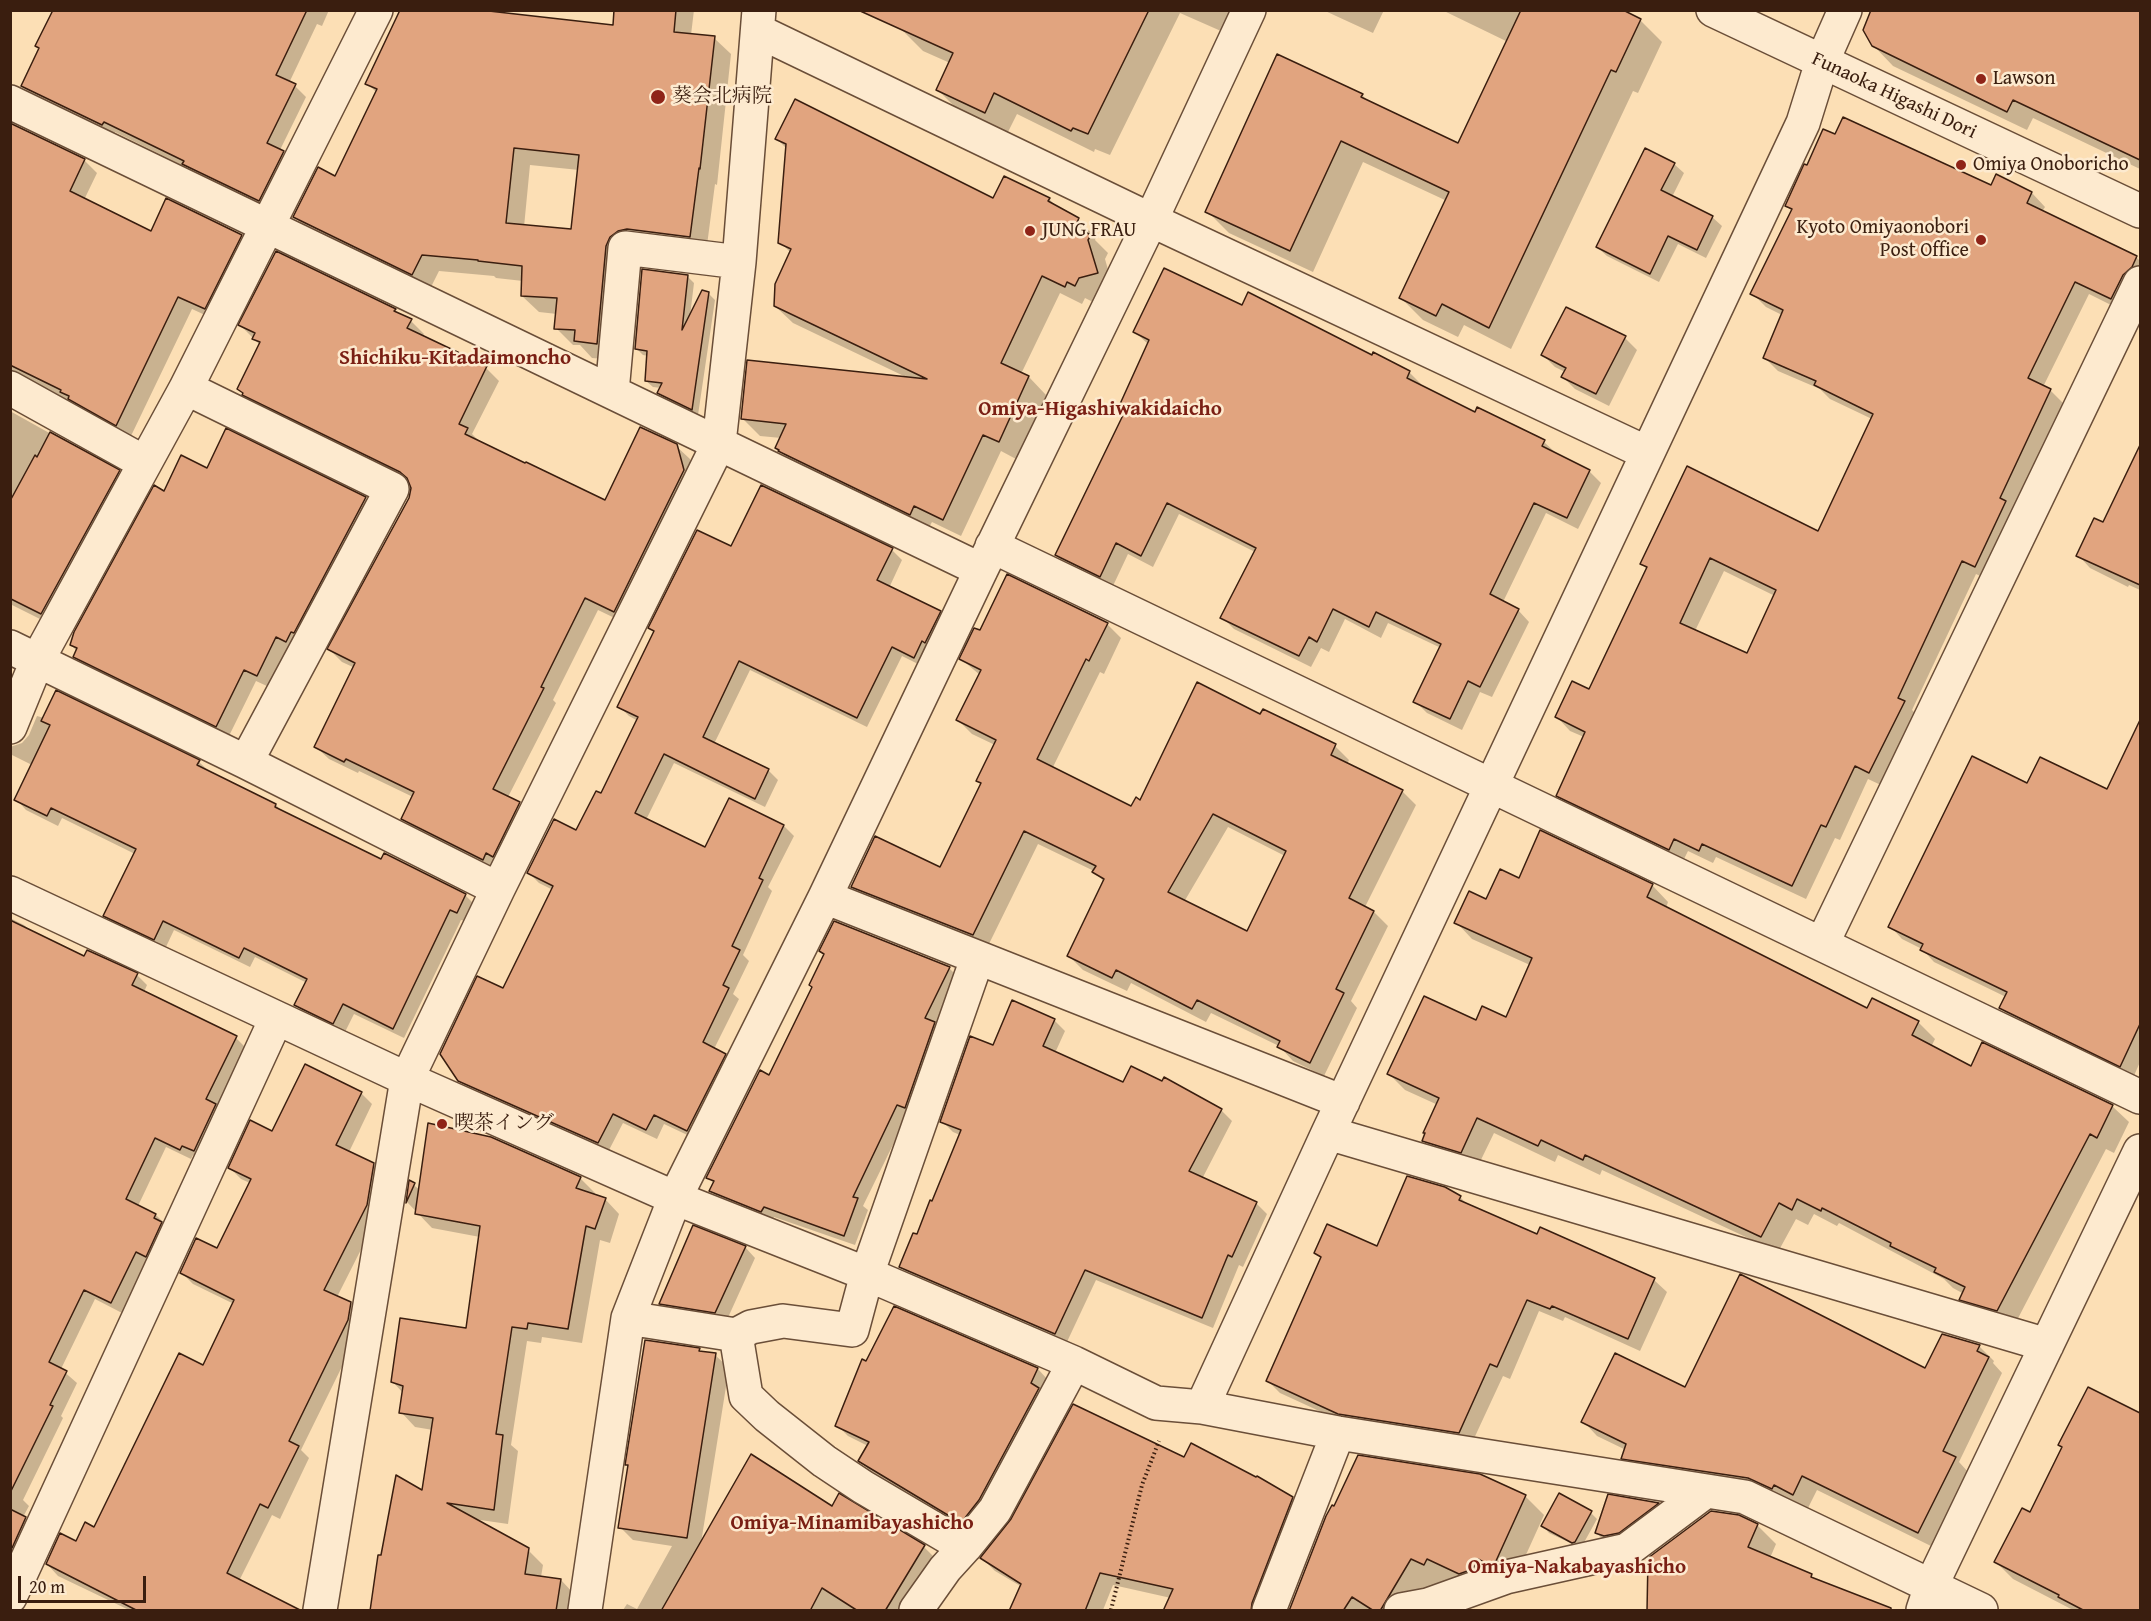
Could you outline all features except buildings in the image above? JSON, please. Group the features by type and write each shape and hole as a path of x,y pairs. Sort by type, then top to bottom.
{"street":[{"path":"10,727 24,654 145,463 186,388 376,10"},
{"path":"585,1611 628,1318 675,1198 825,897 986,558 1151,220 1249,10"},
{"name":"Funaoka Higashi Dori","path":"1713,10 2140,211"},
{"path":"1187,1405 1343,1102 1803,123 1822,62 1845,10"},
{"path":"320,1611 407,1079 718,443 739,262 758,21 1151,220 1647,453"},
{"path":"10,102 718,443 986,558 1491,785 2140,1097"},
{"path":"612,392 625,248 739,262"},
{"path":"1822,944 2140,283"},
{"path":"10,388 145,463"},
{"path":"186,388 392,489 246,762"},
{"path":"24,654 246,762 498,889"},
{"path":"10,893 407,1079 675,1198 867,1274 1074,1364 1156,1403 1187,1405 1338,1433 1745,1497 1927,1598 1981,1611"},
{"path":"825,897 1343,1102"},
{"path":"628,1318 736,1335 751,1327 783,1321 852,1330 867,1274 977,958"},
{"path":"10,1597 276,1019"},
{"path":"1328,1133 2048,1345"},
{"path":"1927,1598 2140,1151"},
{"path":"736,1335 746,1396 767,1416 863,1487 965,1547"},
{"path":"916,1611 945,1569 995,1510 1074,1364"},
{"path":"1269,1611 1338,1433"},
{"path":"1401,1611 1428,1605 1506,1577 1627,1550 1707,1491"}],"path":[{"path":"1111,1611 1142,1485 1187,1405"}],"place":[{"name":"Lawson","path":"1981,79"},
{"name":"葵会北病院","path":"658,97"},
{"name":"Omiya Onoboricho","path":"1961,165"},
{"name":"JUNG FRAU","path":"1030,231"},
{"name":"Kyoto Omiyaonobori Post Office","path":"1981,240"},
{"name":"喫茶イング","path":"442,1124"}],"district":[{"name":"Shichiku-Kitadaimoncho","path":"455,359"},
{"name":"Omiya-Higashiwakidaicho","path":"1100,410"},
{"name":"Omiya-Minamibayashicho","path":"852,1524"},
{"name":"Omiya-Nakabayashicho","path":"1577,1568"}]}
